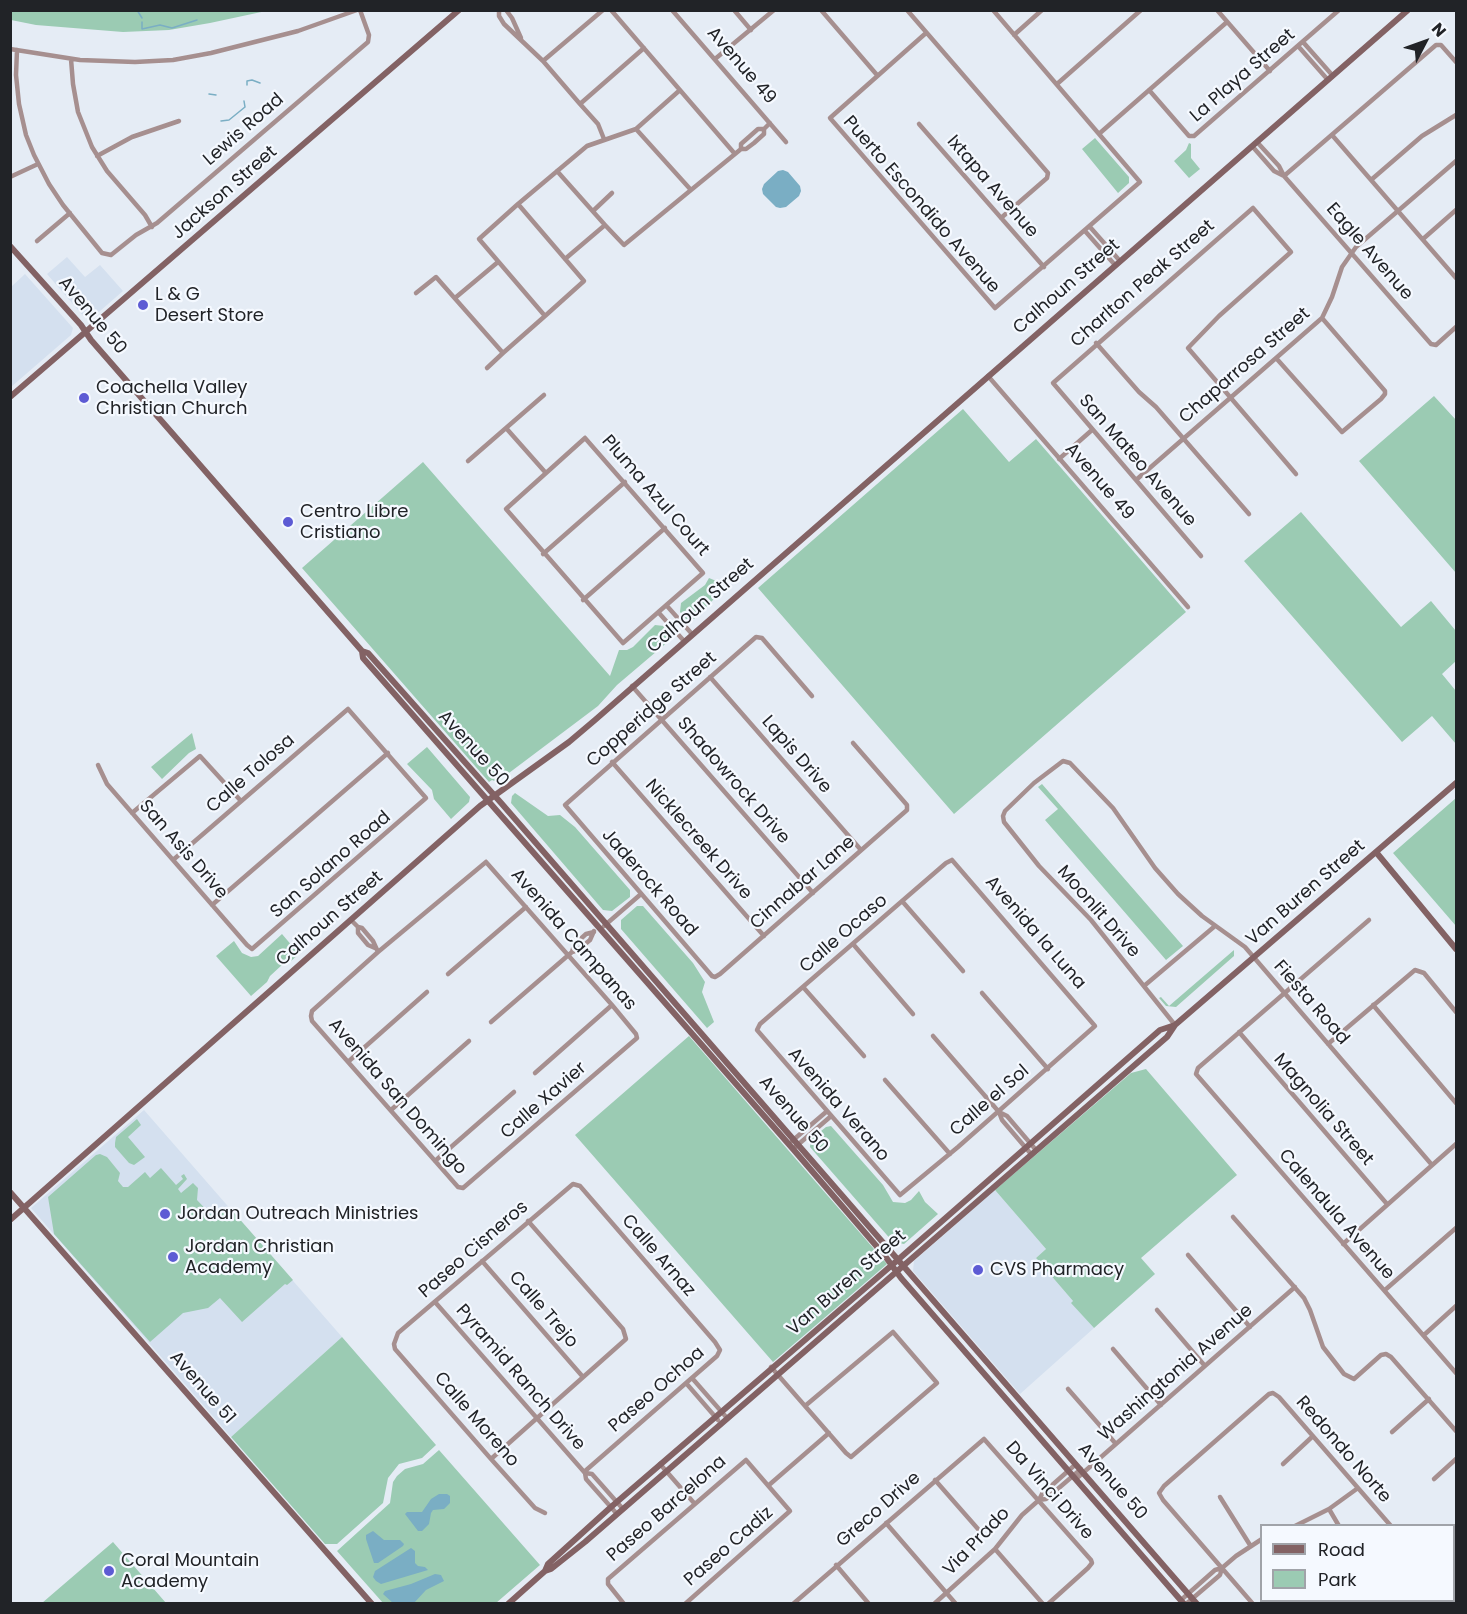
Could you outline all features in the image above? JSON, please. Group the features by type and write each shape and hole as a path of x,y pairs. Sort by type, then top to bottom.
{"street":[{"path":"37,241 70,213 49,184 26,135 19,104 14,49 71,59 135,62 173,60 298,31 359,10"},
{"name":"Lewis Road","path":"70,213 102,253 111,255 136,235 153,226 368,42 369,35 359,10"},
{"name":"Jackson Street","path":"10,398 459,10"},
{"path":"500,10 500,19 516,37 521,38"},
{"path":"506,10 521,38 598,124 604,139"},
{"path":"543,61 603,10"},
{"path":"611,10 735,154"},
{"name":"Avenue 49","path":"672,10 786,142"},
{"path":"734,10 751,30"},
{"path":"715,59 774,10"},
{"path":"820,10 877,75 926,33"},
{"path":"907,10 1048,176 1001,218"},
{"path":"993,10 1140,182 1044,267"},
{"path":"1014,34 1042,10"},
{"path":"1057,84 1141,10"},
{"path":"1217,10 1270,71"},
{"name":"La Playa Street","path":"1149,90 1191,137 1339,10"},
{"name":"Calhoun Street","path":"10,1220 491,798 569,741 1408,10"},
{"path":"506,25 513,20"},
{"path":"1100,133 1227,22"},
{"path":"1301,44 1330,78"},
{"path":"1284,176 1438,44 1456,62"},
{"path":"580,104 644,48"},
{"path":"71,59 78,112 97,156 153,226"},
{"name":"Puerto Escondido Avenue","path":"877,75 830,118 833,124 995,308 1044,267"},
{"path":"545,316 479,239 586,146 636,129 680,90"},
{"path":"1371,180 1422,136 1456,115"},
{"path":"97,156 132,136 178,121"},
{"path":"557,171 624,245 741,149 746,149 754,143 764,134 764,129 770,123"},
{"name":"Ixtapa Avenue","path":"919,124 1044,267"},
{"path":"636,129 691,190"},
{"path":"741,149 741,144 758,129 764,129"},
{"path":"1332,135 1456,278"},
{"path":"749,137 754,143"},
{"name":"Eagle Avenue","path":"1255,144 1279,166 1284,176 1434,346 1456,327"},
{"name":"Chaparrosa Street","path":"1136,480 1322,318 1332,297 1338,274 1351,253 1456,161"},
{"path":"10,177 38,164"},
{"path":"593,211 612,193"},
{"path":"487,368 584,281 518,204"},
{"name":"Charlton Peak Street","path":"1053,383 1253,208 1291,252 1219,316 1188,348 1230,398"},
{"path":"1423,239 1456,210"},
{"path":"565,259 605,225"},
{"path":"1088,229 1117,263"},
{"name":"Avenue 50","path":"10,246 362,651 363,658 607,924 794,1144 923,1304 1183,1602"},
{"path":"455,298 498,262"},
{"path":"416,293 436,277 503,353"},
{"path":"1276,358 1342,432 1356,421 1385,394 1322,318"},
{"path":"1096,343 1249,514"},
{"name":"Avenue 49","path":"988,376 1188,607"},
{"name":"San Mateo Avenue","path":"1053,383 1201,556"},
{"path":"468,461 544,395"},
{"path":"1230,398 1296,474"},
{"path":"506,428 545,472 506,509 583,600 622,643 667,606 692,634"},
{"path":"1059,459 1092,430"},
{"name":"Pluma Azul Court","path":"545,472 585,438 626,482 703,573 667,606"},
{"path":"543,554 626,482"},
{"path":"583,600 665,528"},
{"path":"659,613 684,641"},
{"name":"Copperidge Street","path":"565,805 710,677 759,637 812,696"},
{"name":"Lapis Drive","path":"710,677 861,850"},
{"name":"Shadowrock Drive","path":"632,686 813,893"},
{"name":"Calle Tolosa","path":"173,860 348,709 388,753"},
{"name":"Cinnabar Lane","path":"715,977 908,808 853,743"},
{"path":"212,905 388,753"},
{"name":"San Solano Road","path":"252,949 366,853 426,798 388,753"},
{"path":"132,813 200,756 241,801"},
{"name":"Fiesta Road","path":"1003,816 1005,811 1029,788 1061,762 1066,761 1113,808 1167,882 1190,906 1245,947 1432,1165"},
{"name":"Nicklecreek Drive","path":"612,762 764,936"},
{"name":"San Asis Drive","path":"98,765 107,784 252,949"},
{"name":"Van Buren Street","path":"508,1604 620,1511 894,1268 1034,1152 1167,1037 1175,1025 1456,783"},
{"name":"Avenue 50","path":"491,798 597,930 901,1262 1192,1598"},
{"name":"Jaderock Road","path":"565,805 715,977"},
{"name":"Moonlit Drive","path":"1003,816 1004,822 1027,852 1084,912 1175,1025"},
{"path":"1376,852 1456,949"},
{"name":"Calle Ocaso","path":"757,1030 760,1024 952,860"},
{"name":"Avenida la Luna","path":"952,860 1095,1026"},
{"name":"Avenida Campanas","path":"377,950 486,862 570,953 637,1038"},
{"path":"491,1022 570,953 574,945 586,934 607,924 641,894"},
{"path":"902,901 963,971"},
{"path":"448,974 526,907"},
{"path":"351,920 362,928 377,950"},
{"path":"1239,1032 1369,920"},
{"path":"1144,986 1215,926"},
{"path":"853,944 913,1014"},
{"name":"Avenida San Domingo","path":"377,950 312,1011 312,1021 458,1187 468,1185"},
{"path":"1328,1044 1412,971 1418,969 1424,973 1456,1012"},
{"path":"804,987 864,1056"},
{"path":"349,1061 427,992"},
{"path":"982,993 1048,1069"},
{"path":"535,1073 612,1005"},
{"path":"1373,1005 1456,1102"},
{"name":"Van Buren Street","path":"901,1262 1028,1145 1160,1030 1175,1025"},
{"name":"Calle el Sol","path":"900,1195 999,1112 1095,1026"},
{"name":"Avenida Verano","path":"757,1030 830,1117 900,1195"},
{"name":"Calendula Avenue","path":"1239,1032 1198,1068 1196,1074 1456,1373"},
{"name":"Magnolia Street","path":"1239,1032 1387,1204"},
{"path":"933,1036 999,1112 1007,1116 1034,1152"},
{"name":"Calle Xavier","path":"468,1185 637,1038"},
{"path":"391,1110 469,1041"},
{"path":"885,1080 950,1154"},
{"path":"435,1161 514,1092"},
{"path":"794,1144 826,1112"},
{"path":"794,1144 830,1117"},
{"path":"1343,1244 1456,1144"},
{"name":"Paseo Cisneros","path":"394,1340 398,1333 573,1184"},
{"name":"Calle Arnaz","path":"573,1184 580,1186 720,1350"},
{"name":"Avenue 51","path":"10,1192 372,1604"},
{"path":"1233,1217 1295,1287 1311,1310 1323,1347 1344,1374 1354,1378 1358,1377 1381,1355 1386,1354 1456,1431"},
{"path":"491,1458 624,1342 626,1336 623,1329 528,1221"},
{"path":"1385,1290 1456,1228"},
{"path":"1188,1255 1250,1327"},
{"name":"Calle Trejo","path":"482,1261 583,1377"},
{"name":"Van Buren Street","path":"545,1571 548,1564 614,1504 771,1367 894,1268"},
{"name":"Washingtonia Avenue","path":"1072,1475 1116,1444 1295,1287"},
{"name":"Pyramid Ranch Drive","path":"435,1302 584,1472 592,1474 620,1511"},
{"path":"923,1304 940,1317 960,1340 970,1342 970,1352 1002,1389 1006,1399"},
{"path":"1424,1335 1456,1306"},
{"path":"1156,1310 1206,1366"},
{"path":"771,1367 805,1406 851,1457 937,1383 893,1332 805,1406"},
{"name":"Calle Moreno","path":"394,1340 395,1349 535,1508 545,1513"},
{"path":"1113,1349 1161,1405"},
{"name":"Paseo Ochoa","path":"584,1472 717,1356 720,1350"},
{"path":"692,1378 727,1418"},
{"path":"686,1383 721,1423"},
{"path":"1068,1389 1116,1444"},
{"name":"Redondo Norte","path":"1222,1568 1163,1500 1160,1493 1164,1486 1266,1396 1273,1393 1279,1397 1389,1524"},
{"path":"1392,1432 1429,1399"},
{"path":"769,1485 829,1433"},
{"path":"1283,1464 1314,1437"},
{"name":"Greco Drive","path":"793,1604 984,1439"},
{"name":"Da Vinci Drive","path":"984,1439 1092,1563 1048,1604"},
{"path":"1434,1479 1456,1459"},
{"name":"Paseo Barcelona","path":"624,1604 607,1581 746,1460 769,1485"},
{"path":"660,1464 694,1503"},
{"name":"Via Prado","path":"934,1604 995,1549 1042,1494 1080,1468"},
{"path":"935,1480 978,1529"},
{"name":"Paseo Cadiz","path":"685,1604 790,1511 769,1485"},
{"path":"1299,1524 1329,1509 1358,1488"},
{"path":"1220,1497 1250,1545"},
{"path":"1329,1509 1338,1524"},
{"path":"886,1523 956,1604"},
{"path":"1183,1602 1192,1598 1220,1575 1222,1568 1250,1545 1260,1540"},
{"path":"995,1549 1043,1604"},
{"path":"836,1565 869,1604"},
{"path":"1222,1568 1253,1604"}],"shaded area":[{"path":"67,257 85,277 100,265 123,291 92,318 85,318 47,274"},
{"path":"25,274 73,328 71,335 11,387 11,287"},
{"name":"Jordan Christian Academy","path":"144,1110 342,1337 231,1437 31,1208"},
{"path":"995,1190 1046,1249 1036,1258 1094,1328 1020,1394 913,1271 914,1261"}],"green space":[{"path":"11,10 266,11 169,30 123,32 36,25 11,20"},
{"path":"1095,138 1129,177 1129,183 1118,193 1082,149"},
{"path":"1189,143 1191,144 1191,158 1200,169 1189,178 1174,161 1186,150"},
{"path":"1434,396 1456,420 1456,573 1359,461"},
{"path":"963,409 1009,462 1036,439 1186,612 954,814 758,588"},
{"path":"423,462 610,676 619,650 633,647 655,625 664,626 670,633 670,640 617,685 598,706 497,782 492,780 489,782 302,568"},
{"path":"1301,512 1401,627 1431,601 1456,631 1456,661 1442,674 1456,691 1456,744 1432,716 1402,742 1244,561"},
{"path":"709,578 731,587 715,598 694,619 686,619 680,612 681,603 705,585"},
{"path":"192,733 196,749 162,779 151,767"},
{"path":"427,747 470,797 469,802 451,819 434,799 432,790 407,764"},
{"path":"1042,784 1183,946 1166,960 1045,820 1058,809 1038,787"},
{"path":"515,793 548,816 560,815 575,827 630,890 630,897 612,911 603,910 511,803"},
{"path":"1456,798 1456,926 1393,853"},
{"path":"637,906 643,906 693,963 705,982 702,992 714,1022 707,1028 621,929 621,920"},
{"path":"282,934 299,954 283,964 251,996 216,956 234,941 242,953 251,957 258,956"},
{"path":"1234,950 1234,956 1176,1007 1166,1006 1159,998 1161,997 1169,1006"},
{"path":"689,1036 887,1264 773,1362 575,1135"},
{"path":"1146,1069 1237,1175 1141,1258 1155,1274 1094,1328 1036,1258 1046,1249 995,1190 1131,1073"},
{"path":"137,1119 141,1125 128,1137 145,1157 134,1165 129,1163 115,1147 115,1143 116,1137"},
{"path":"831,1126 883,1185 893,1202 905,1203 919,1191 925,1202 938,1214 904,1244 893,1242 810,1147 811,1139 826,1127"},
{"path":"100,1154 107,1157 120,1173 118,1181 123,1187 128,1187 145,1172 150,1178 161,1168 176,1185 183,1179 181,1176 184,1174 187,1179 178,1189 181,1193 193,1183 198,1188 197,1200 215,1219 229,1207 293,1280 285,1284 242,1322 220,1298 208,1308 183,1313 150,1342 54,1234 48,1197"},
{"path":"342,1337 436,1445 422,1458 399,1464 388,1478 383,1503 337,1544 325,1544 231,1437"},
{"path":"439,1450 540,1565 496,1603 383,1603 337,1551 390,1503 393,1482 397,1476 405,1469 423,1464"},
{"name":"Coral Mountain Academy","path":"113,1542 166,1603 42,1603"}],"water":[{"path":"778,171 788,172 800,186 801,191 799,196 786,207 780,208 763,194 762,189 764,184"},
{"path":"439,1494 450,1496 450,1503 444,1509 433,1510 429,1524 422,1531 418,1531 405,1514 422,1512 431,1499"},
{"path":"373,1531 384,1540 400,1540 404,1544 378,1563 374,1563 366,1539 366,1535"},
{"path":"411,1548 415,1551 415,1563 428,1570 381,1584 376,1581 373,1577 375,1571"},
{"path":"435,1574 441,1575 444,1581 426,1590 414,1603 393,1603 383,1594 385,1591"}],"waterway":[{"path":"137,10 142,18"},
{"path":"142,22 142,29 160,25 172,28 197,20"},
{"path":"247,85 247,81 252,80 260,83"},
{"path":"209,94 216,95"},
{"path":"221,121 229,120 245,107 244,101"}],"place":[{"name":"L & G Desert Store","path":"143,305"},
{"name":"Coachella Valley Christian Church","path":"84,398"},
{"name":"Centro Libre Cristiano","path":"288,522"},
{"name":"Jordan Outreach Ministries","path":"165,1214"},
{"name":"Jordan Christian Academy","path":"173,1257"},
{"name":"CVS Pharmacy","path":"978,1270"},
{"name":"Coral Mountain Academy","path":"109,1571"}]}
